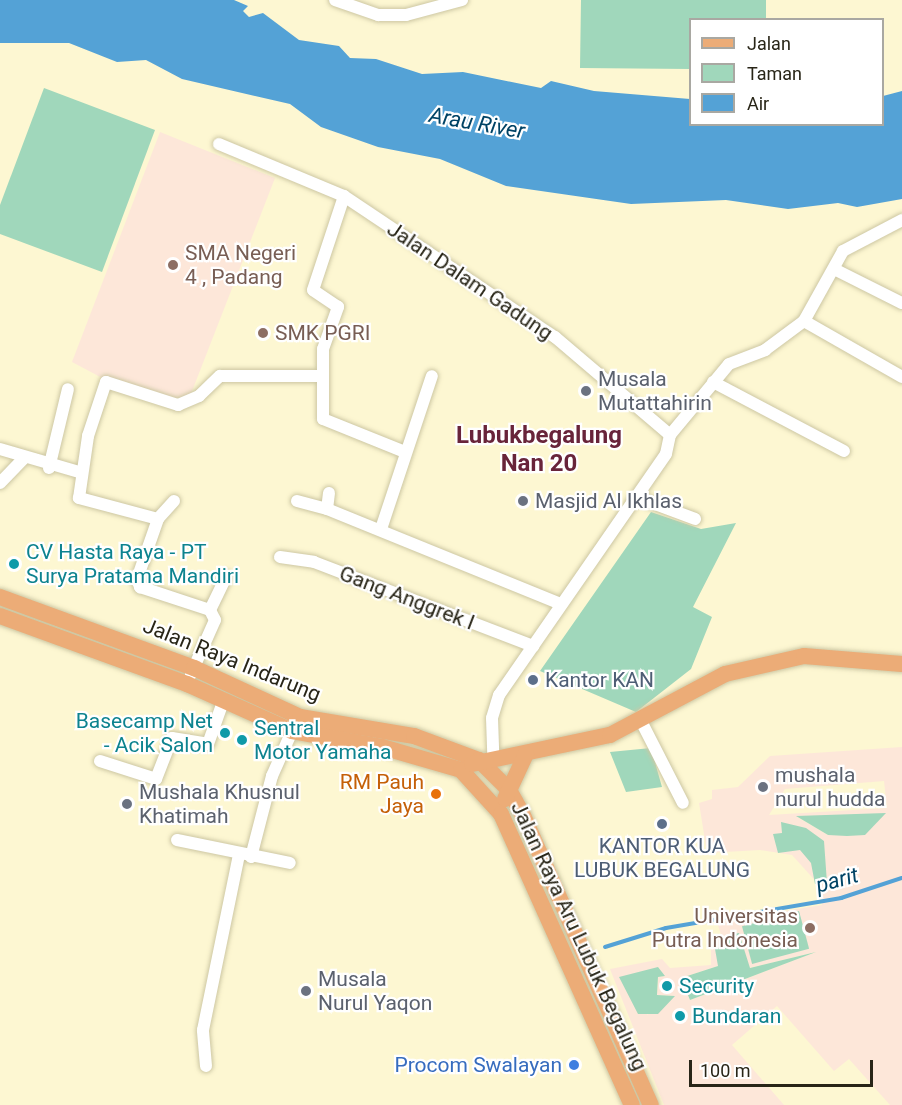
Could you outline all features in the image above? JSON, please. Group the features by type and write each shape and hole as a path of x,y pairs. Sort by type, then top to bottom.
{"main road":[{"name":"Jalan Raya Indarung","path":"0,597 194,668 300,717 414,736 486,758 509,790"},
{"name":"Jalan Raya Indarung","path":"0,616 187,684 292,731 382,747 461,770 482,789"},
{"path":"53,636 59,617"},
{"path":"461,770 486,758 526,754 610,735 725,674 804,656 902,664"},
{"path":"501,814 509,790 526,754"},
{"name":"Jalan Raya Aru Lubuk Begalung","path":"482,789 501,814 587,999 632,1105"},
{"name":"Jalan Raya Aru Lubuk Begalung","path":"509,790 603,992 651,1105"},
{"path":"587,999 603,992"}],"street":[{"path":"335,0 378,15 406,15 462,0"},
{"name":"Jalan Dalam Gadung","path":"219,144 251,155 344,196 555,337 670,435"},
{"path":"344,196 313,290 338,307 323,349 323,419 405,452"},
{"path":"486,758 492,718 499,695 672,443 670,435 729,364 765,351 804,321 846,248 902,220"},
{"path":"834,269 902,303"},
{"path":"804,321 902,377"},
{"path":"158,519 83,501 77,494 102,387 109,381 178,405 199,396 220,376 323,376"},
{"path":"381,529 432,376"},
{"path":"713,382 844,451"},
{"path":"49,468 68,389"},
{"path":"0,448 49,468 82,473"},
{"path":"0,483 23,459"},
{"path":"327,509 329,493"},
{"path":"636,497 695,519"},
{"path":"174,501 158,519 137,583 210,610 215,620 187,684"},
{"path":"297,501 327,509 381,529 561,604"},
{"name":"Gang Anggrek I","path":"280,557 314,562 532,646"},
{"path":"210,610 226,577"},
{"path":"100,761 156,779 172,738 208,744 224,699"},
{"path":"640,719 683,803"},
{"path":"206,1066 203,1030 245,856 272,776 292,731"},
{"path":"177,840 245,856 290,863"}],"shaded area":[{"name":"SMA Negeri 4 , Padang","path":"160,132 275,178 187,404 123,389 72,362"},
{"name":"Universitas Putra Indonesia","path":"902,747 902,1105 890,1105 849,1059 834,1071 777,1006 732,1045 784,1105 664,1105 610,969 662,959 670,968 711,965 711,942 722,938 717,922 822,905 820,886 792,855 760,850 707,853 699,803 712,799 712,790 738,787 770,756","holes":["884,781 887,808 769,815 785,789","797,817 865,835 828,835","739,933 749,968 816,952 690,1000 681,978 718,966 724,946","658,967 664,976 658,977 657,995 674,996 647,1015"]}],"green space":[{"path":"581,0 766,0 766,18 689,18 689,69 580,68"},
{"path":"44,88 155,130 102,272 0,234 0,205"},
{"path":"651,512 701,529 736,523 693,607 712,617 691,669 636,712 540,671"},
{"path":"651,748 662,787 626,792 610,752"},
{"path":"886,813 865,835 847,836 828,835 796,816"},
{"path":"781,822 806,828 824,841 827,883 815,884 811,863 800,850 778,853 773,834 782,833"},
{"path":"799,911 809,949 752,964 742,926"},
{"path":"739,933 750,968 816,952 690,1000 681,978 718,966 715,949 724,946 725,936"},
{"path":"658,967 665,976 658,977 657,995 675,996 658,1014 638,1014 619,977"}],"water":[{"name":"Arau River","path":"0,0 234,0 248,6 243,11 249,17 263,13 299,40 339,46 350,58 376,59 422,74 463,72 541,88 551,81 594,91 689,99 689,126 884,126 884,96 902,91 902,199 857,207 838,203 788,209 726,200 631,204 506,186 440,159 378,147 321,127 290,104 182,79 146,60 117,62 69,43 0,43"}],"waterway":[{"name":"parit","path":"605,947 666,928 841,898 902,878"}],"place":[{"name":"SMA Negeri 4 , Padang","path":"173,265"},
{"name":"SMK PGRI","path":"263,333"},
{"name":"Musala Mutattahirin","path":"586,391"},
{"name":"Masjid Al Ikhlas","path":"523,501"},
{"name":"CV Hasta Raya - PT Surya Pratama Mandiri","path":"14,564"},
{"name":"Kantor KAN","path":"533,680"},
{"name":"Basecamp Net - Acik Salon","path":"225,733"},
{"name":"Sentral Motor Yamaha","path":"242,740"},
{"name":"mushala nurul hudda","path":"763,787"},
{"name":"RM Pauh Jaya","path":"436,794"},
{"name":"Mushala Khusnul Khatimah","path":"127,804"},
{"name":"KANTOR KUA LUBUK BEGALUNG","path":"662,824"},
{"name":"Universitas Putra Indonesia","path":"810,928"},
{"name":"Security","path":"667,986"},
{"name":"Musala Nurul Yaqon","path":"306,991"},
{"name":"Bundaran","path":"680,1016"},
{"name":"Procom Swalayan","path":"574,1065"}],"district":[{"name":"Lubukbegalung Nan 20","path":"539,450"}]}
